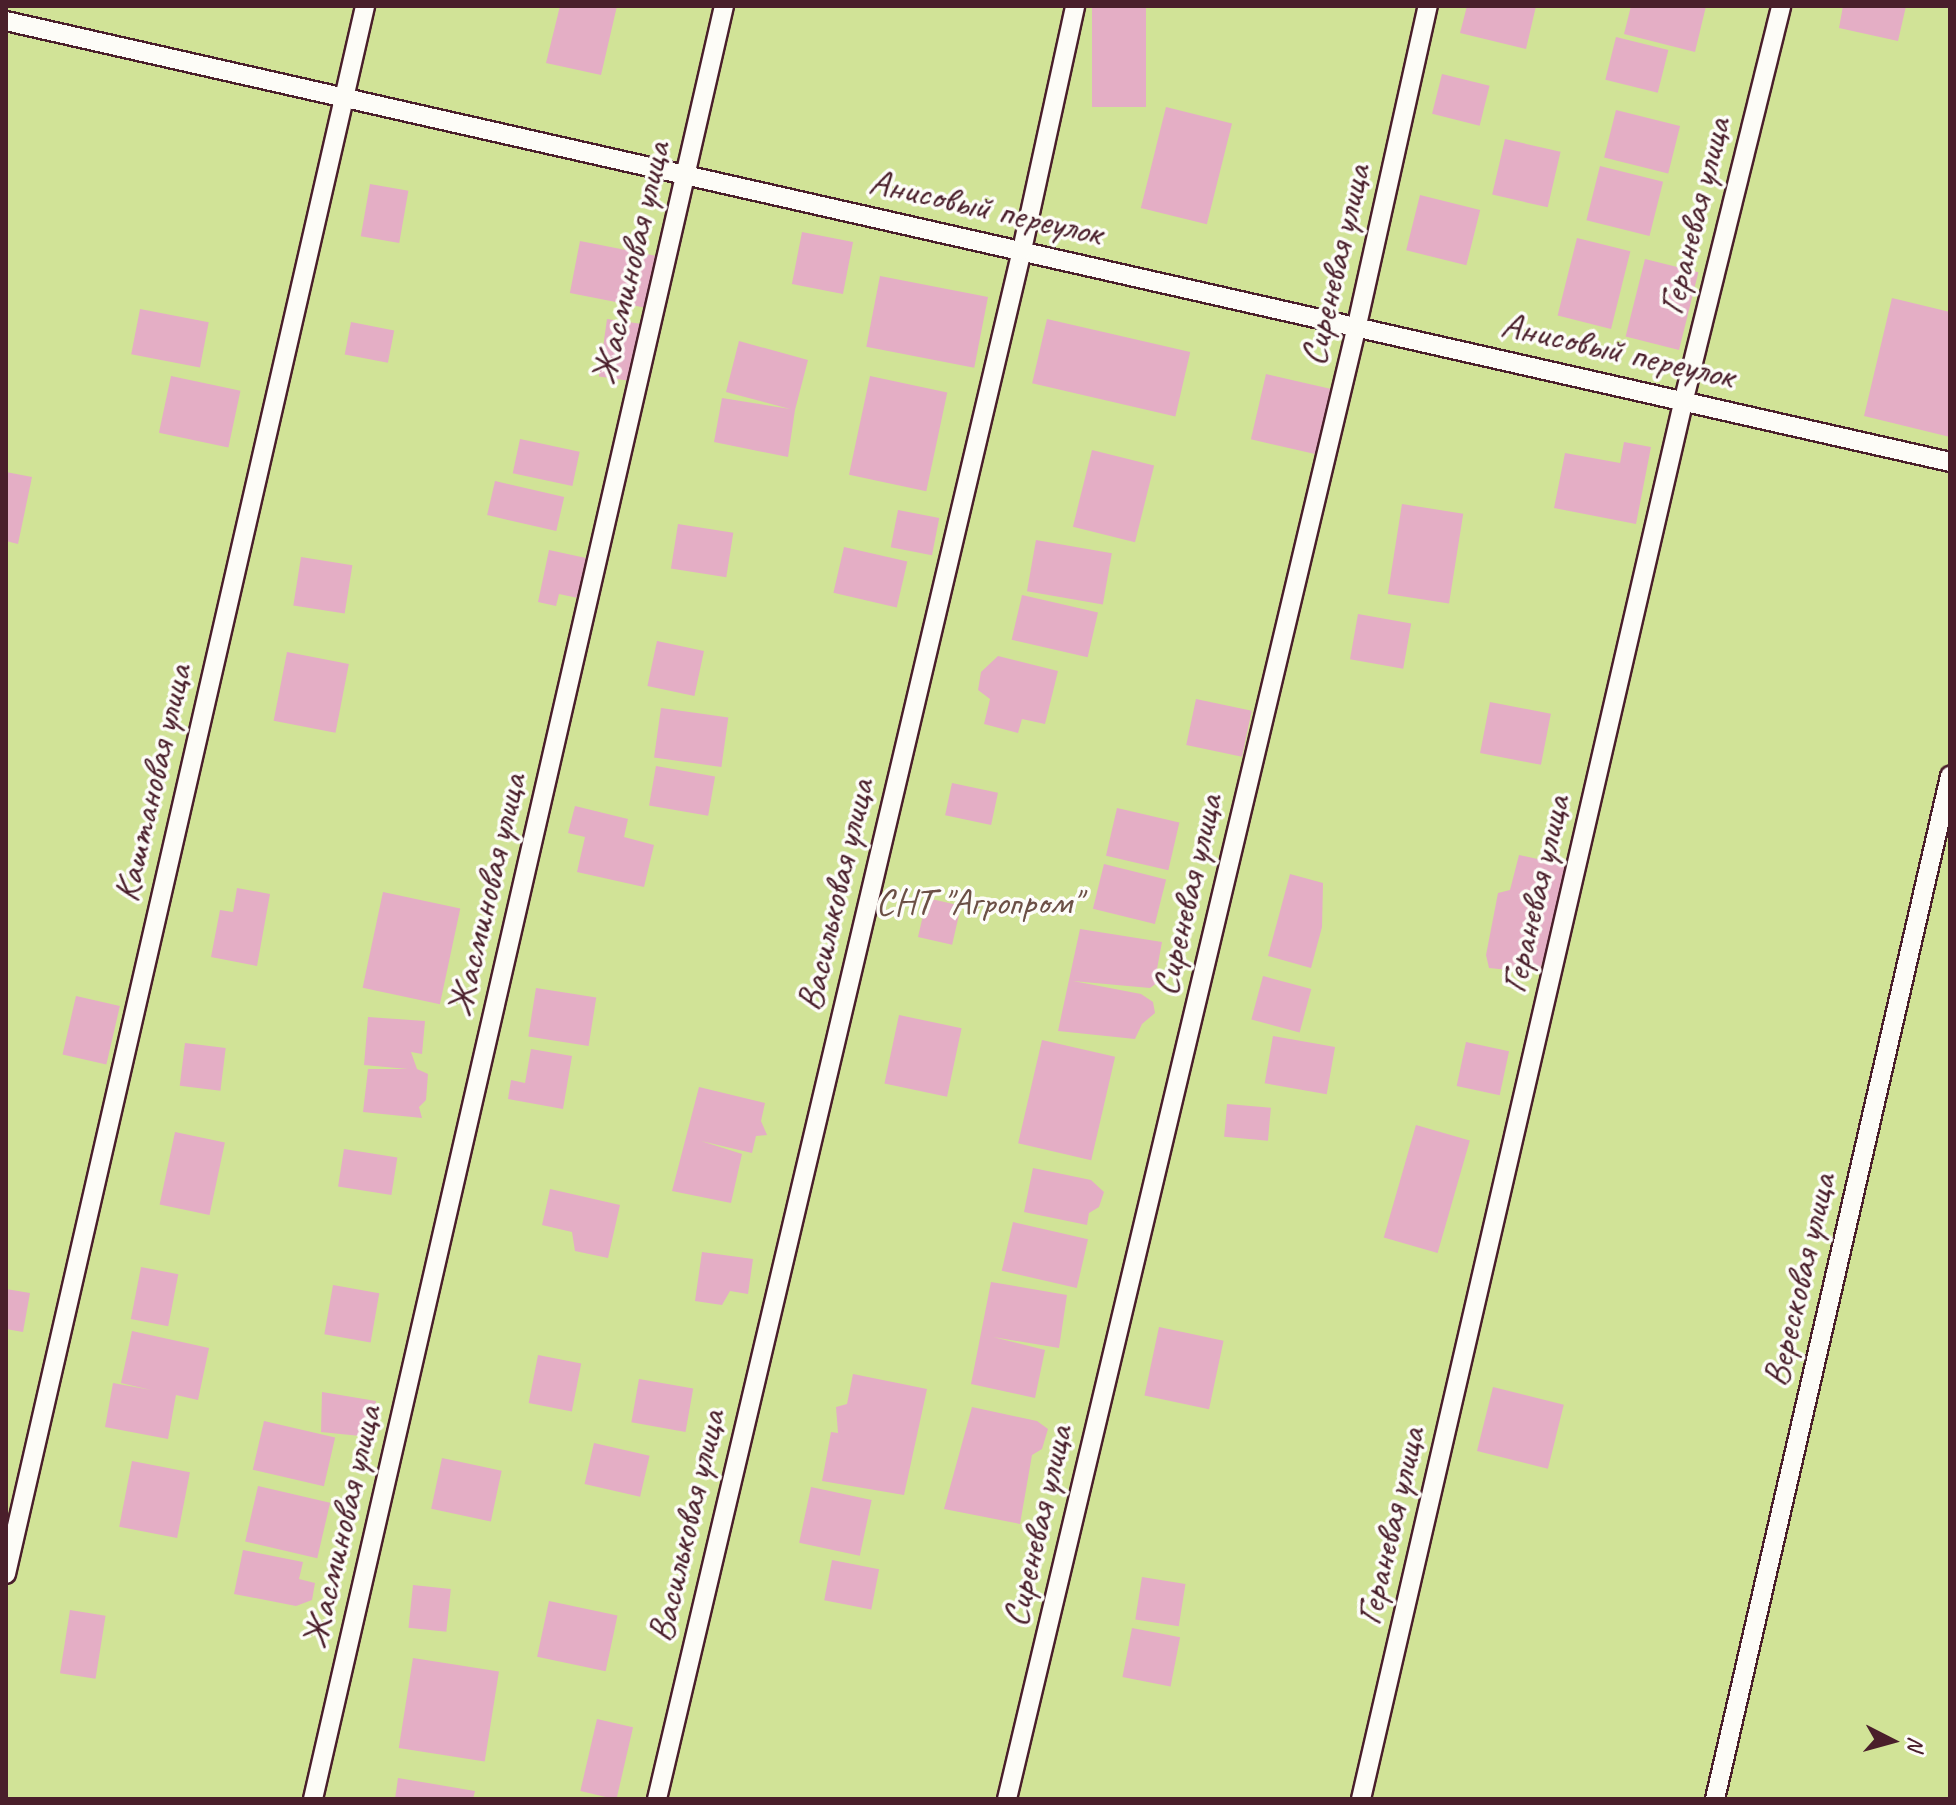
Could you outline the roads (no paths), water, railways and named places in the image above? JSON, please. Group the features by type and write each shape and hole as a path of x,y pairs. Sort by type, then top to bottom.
{"lane":[{"name":"Каштановая улица","path":"6,1574 365,6"},
{"name":"Жасминовая улица","path":"313,1799 724,6"},
{"name":"Васильковая улица","path":"657,1799 1022,250 1075,6"},
{"name":"Сиреневая улица","path":"1007,1799 1357,325 1428,6"},
{"name":"Гераневая улица","path":"1361,1799 1684,399 1781,6"},
{"name":"Анисовый переулок","path":"7,18 1950,462"},
{"name":"Вересковая улица","path":"1715,1799 1950,776"}],"park label":[{"name":"СНТ \"Агропром\"","path":"978,902"}]}
